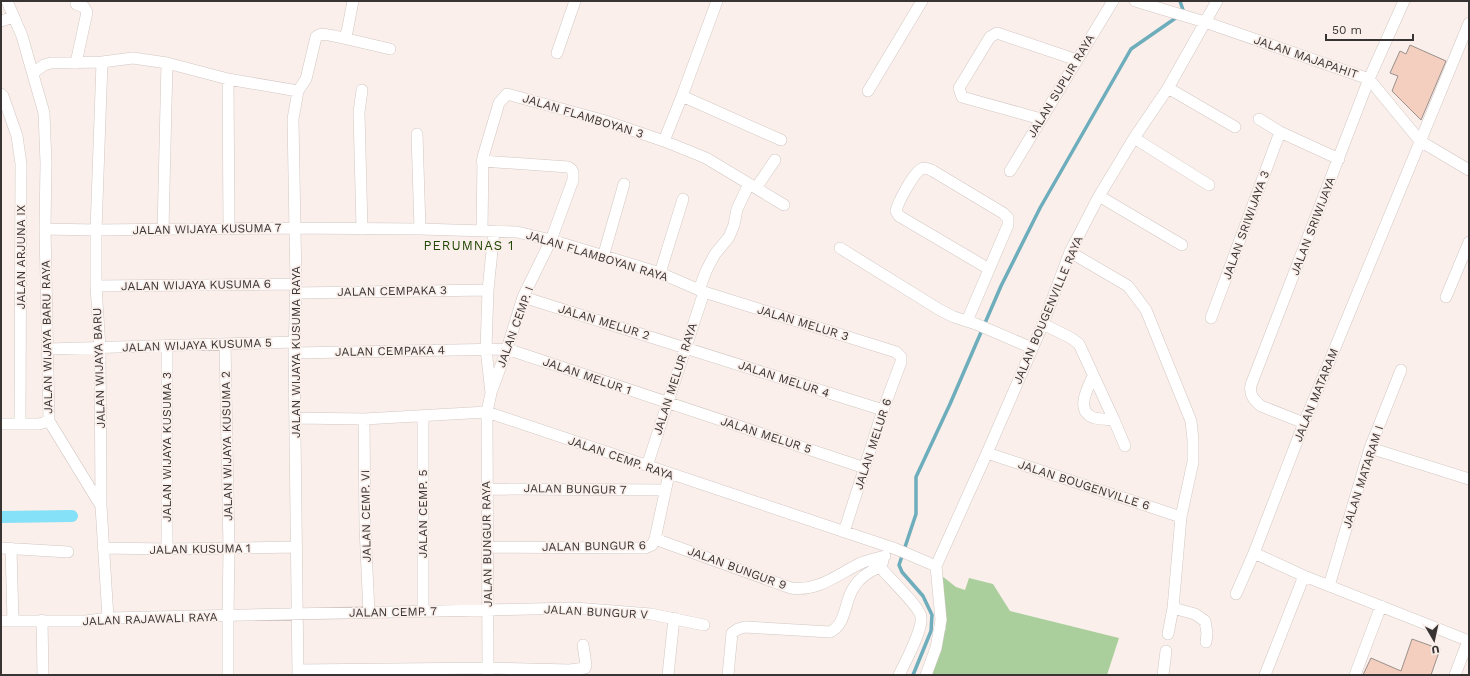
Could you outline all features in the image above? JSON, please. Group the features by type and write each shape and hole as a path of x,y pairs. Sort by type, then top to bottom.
{"street":[{"path":"353,1 347,32 342,38 390,49"},
{"path":"557,52 575,1"},
{"path":"664,141 717,1"},
{"path":"868,91 922,1"},
{"name":"JALAN SUPLIR RAYA","path":"1010,171 1113,1"},
{"name":"JALAN MAJAPAHIT","path":"1135,1 1205,22 1369,79 1420,141 1469,170"},
{"name":"JALAN BOUGENVILLE RAYA","path":"936,566 988,453 1043,324 1070,252 1099,196 1134,138 1168,88 1217,1"},
{"name":"JALAN SRIWIJAYA","path":"1304,423 1262,406 1252,397 1250,391 1369,79 1404,1"},
{"path":"76,4 84,7 87,12 76,63"},
{"path":"1,21 11,6"},
{"name":"JALAN WIJAYA BARU RAYA","path":"11,6 22,36 44,112 48,349 44,423 101,506 108,618"},
{"name":"JALAN MATARAM","path":"1236,594 1254,553 1304,423 1469,23"},
{"path":"1041,119 962,97 959,88 990,37 996,33 1077,60"},
{"name":"JALAN WIJAYA KUSUMA RAYA","path":"298,672 295,347 296,288 293,119 298,91 306,79 316,37 322,34 342,38"},
{"path":"32,70 51,63 102,62 134,58 168,63 228,78 298,91"},
{"name":"JALAN WIJAYA BARU","path":"101,506 100,348 96,286 96,230 102,62"},
{"path":"163,230 168,63"},
{"path":"228,78 229,229"},
{"path":"1168,88 1235,127"},
{"path":"362,90 359,112 362,229"},
{"name":"JALAN ARJUNA IX","path":"1,94 17,136 21,164 23,424"},
{"name":"JALAN FLAMBOYAN 3","path":"482,231 482,161 486,143 499,103 507,94 602,120 664,141 706,158 784,205"},
{"path":"682,96 781,140"},
{"path":"1259,119 1280,132 1339,159"},
{"name":"JALAN SRIWIJAYA 3","path":"1211,318 1280,132"},
{"path":"417,134 420,228"},
{"path":"1134,138 1209,185"},
{"name":"JALAN MELUR RAYA","path":"647,466 668,403 709,266 715,254 729,237 734,225 737,209 752,186 776,160"},
{"name":"JALAN CEMP. I","path":"482,161 568,167 571,168 573,172 573,180 551,240 523,297 507,349 491,393 487,412"},
{"path":"972,323 989,269 1008,225 1008,218 1003,213 933,170 927,168 920,169 897,205 896,211 899,216 989,269"},
{"path":"603,256 624,184"},
{"path":"1099,196 1182,245"},
{"path":"660,273 683,198"},
{"name":"JALAN WIJAYA KUSUMA 7","path":"45,229 163,230 295,228"},
{"name":"JALAN FLAMBOYAN RAYA","path":"295,228 420,228 517,232 551,240 660,273 702,291"},
{"name":"JALAN CEMP. I","path":"491,393 486,349 488,290 494,231"},
{"path":"1446,297 1469,242"},
{"path":"840,248 940,310 1032,348"},
{"path":"1070,252 1128,286 1146,310 1190,421 1193,440 1192,462 1181,517 1173,608 1168,634"},
{"name":"JALAN WIJAYA KUSUMA 6","path":"96,286 296,288"},
{"name":"JALAN CEMPAKA 3","path":"296,288 488,290"},
{"name":"JALAN MELUR 3","path":"702,291 896,352 901,357"},
{"name":"JALAN MELUR 2","path":"523,297 685,347"},
{"path":"1043,324 1071,338 1079,344 1125,446"},
{"name":"JALAN WIJAYA KUSUMA 5","path":"48,349 225,344 295,347"},
{"name":"JALAN WIJAYA KUSUMA 2","path":"225,344 229,548 228,675"},
{"name":"JALAN WIJAYA KUSUMA 3","path":"167,345 167,549"},
{"name":"JALAN CEMPAKA 4","path":"295,347 507,349"},
{"name":"JALAN MELUR 4","path":"685,347 883,410"},
{"name":"JALAN MELUR 1","path":"507,349 668,403"},
{"name":"JALAN MELUR 6","path":"844,532 883,410 901,362 901,357"},
{"name":"JALAN MATARAM I","path":"1329,586 1370,448 1401,370"},
{"path":"1093,376 1084,399 1086,413 1091,417 1114,420"},
{"name":"JALAN MELUR 5","path":"668,403 865,468"},
{"name":"JALAN CEMP. RAYA","path":"296,418 364,419 423,417 487,412 844,532 890,551 913,555 936,566"},
{"name":"JALAN BUNGUR RAYA","path":"487,412 486,489 488,672"},
{"name":"JALAN CEMP. 5","path":"423,417 424,612"},
{"name":"JALAN CEMP. VI","path":"364,419 369,613"},
{"path":"1,424 44,423"},
{"path":"1370,448 1469,479"},
{"name":"JALAN BOUGENVILLE 6","path":"988,453 1181,517"},
{"name":"JALAN BUNGUR 6","path":"487,547 644,548 652,545 655,539 669,474"},
{"name":"JALAN BUNGUR 7","path":"486,489 665,490"},
{"name":"JALAN BUNGUR 9","path":"655,539 791,588 802,589 820,584 890,551"},
{"name":"JALAN KUSUMA 1","path":"103,548 167,549 297,547"},
{"path":"13,621 6,548 68,552"},
{"path":"728,675 732,633 745,627 830,632 837,629 841,624 853,588 860,578 880,567 890,551"},
{"path":"1254,553 1304,576 1468,641 1455,675"},
{"path":"926,675 936,648 941,620 936,566"},
{"path":"880,567 915,606 921,616 921,625 900,675"},
{"path":"1265,675 1304,576"},
{"path":"1355,675 1381,606"},
{"name":"JALAN BUNGUR V","path":"488,610 575,608 651,614 704,626"},
{"path":"1173,608 1195,614 1205,621 1207,633 1206,642"},
{"name":"JALAN CEMP. 7","path":"298,614 488,610"},
{"name":"JALAN RAJAWALI RAYA","path":"1,621 86,621 108,618 298,614"},
{"path":"668,675 674,618"},
{"path":"42,620 43,675"},
{"path":"298,672 488,672 582,669 585,668 586,665 583,645"},
{"path":"1163,675 1166,651"}],"green space":[{"path":"942,576 956,587 965,590 969,578 993,584 1010,611 1119,638 1107,675 931,675 946,628"}],"building":[{"path":"1410,45 1446,61 1421,120 1392,91 1398,76 1390,73 1400,51 1406,54"},
{"path":"1412,639 1440,649 1431,675 1363,675 1371,658 1401,671"}],"waterway":[{"path":"913,675 931,631 932,615 923,596 902,572 899,565 916,514 916,477 950,404 1001,286 1040,208 1131,49 1180,15 1183,10 1180,1"},
{"path":"1,517 72,516"}],"district":[{"name":"PERUMNAS 1","path":"469,245"}]}
